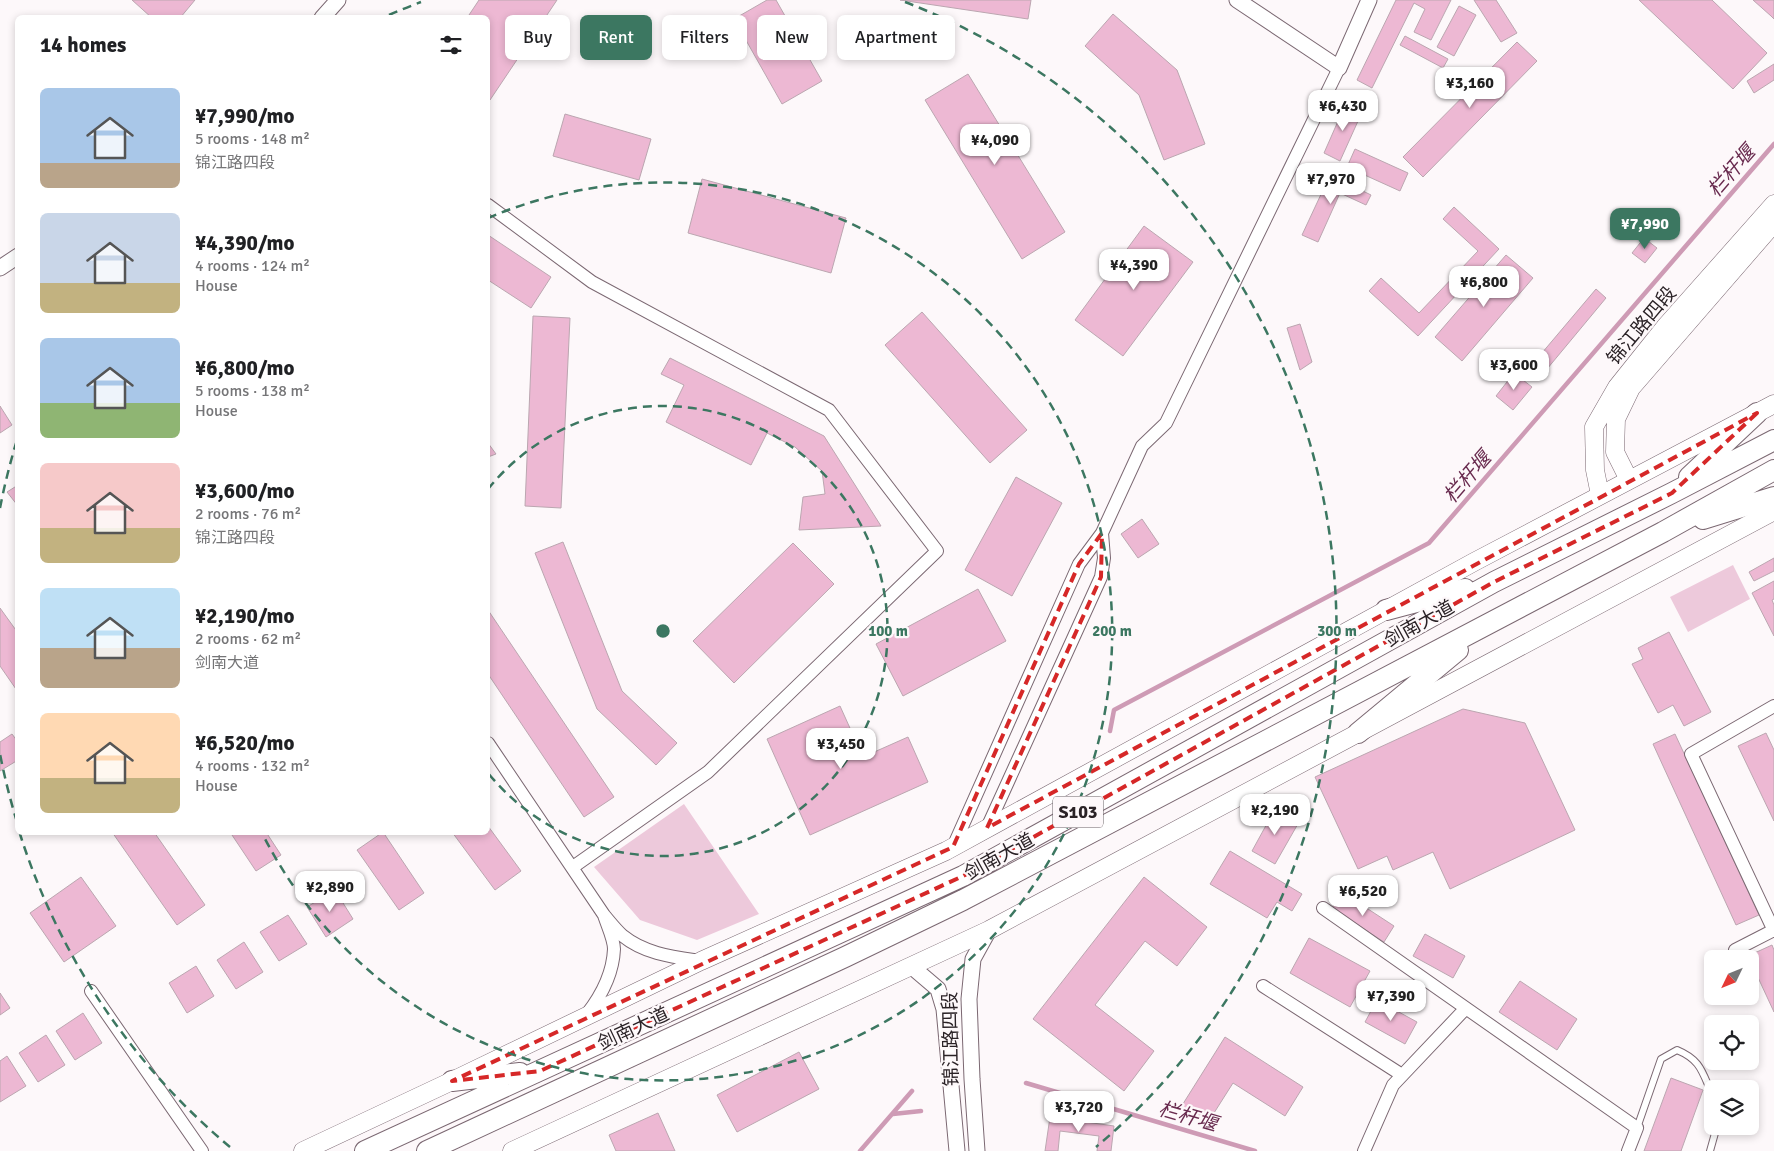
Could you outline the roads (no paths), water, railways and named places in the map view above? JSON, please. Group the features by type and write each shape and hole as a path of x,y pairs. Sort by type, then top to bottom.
{"highway":[{"path":"1672,494 1765,408"},
{"name":"剑南大道","path":"365,1151 963,876 1494,582 1672,494 1774,440"},
{"name":"剑南大道","path":"427,1151 845,957 963,900 1663,532 1774,470"},
{"path":"1663,532 1774,497"},
{"path":"1386,610 1494,582"},
{"path":"1358,734 1487,625"},
{"path":"452,1081 540,1071"}],"main road":[{"name":"锦江路四段","path":"1600,495 1595,470 1594,427 1617,387 1665,327 1774,204"},
{"name":"锦江路四段","path":"1629,480 1615,452 1615,443 1616,419 1631,388 1774,222"},
{"path":"303,1151 701,961 952,847 1386,610 1765,408"},
{"path":"512,1151 989,930 1774,511"}],"street":[{"path":"325,15 338,0"},
{"path":"1237,0 1339,68"},
{"path":"952,847 1079,564 1102,533 1142,446 1166,423 1339,68 1369,0"},
{"path":"490,206 592,282 829,410 937,551 708,772 573,867"},
{"path":"0,268 15,258"},
{"path":"987,828 1101,577 1104,558 1102,533"},
{"path":"1735,950 1774,930 1691,754 1774,706"},
{"path":"490,746 604,915 623,936 664,956 701,961"},
{"path":"1323,908 1637,1128 1628,1151"},
{"path":"586,1016 599,999 609,976 614,948 604,915"},
{"name":"锦江路四段","path":"977,1151 969,999 973,958 989,930"},
{"name":"锦江路四段","path":"911,966 938,989 944,1009 957,1151"},
{"path":"1263,986 1402,1075"},
{"path":"91,991 202,1151"},
{"path":"1364,1151 1393,1085 1466,1008"}],"lane":[{"path":"1637,1128 1661,1059 1677,1050 1690,1056 1698,1064 1705,1080"},
{"path":"1710,1151 1714,1135"}],"waterway":[{"name":"栏杆堰","path":"1110,731 1114,710 1429,543 1774,144"},
{"name":"栏杆堰","path":"1026,1083 1255,1151"},
{"name":"栏杆堰","path":"860,1151 912,1091"},
{"name":"栏杆堰","path":"893,1114 921,1111"}]}
